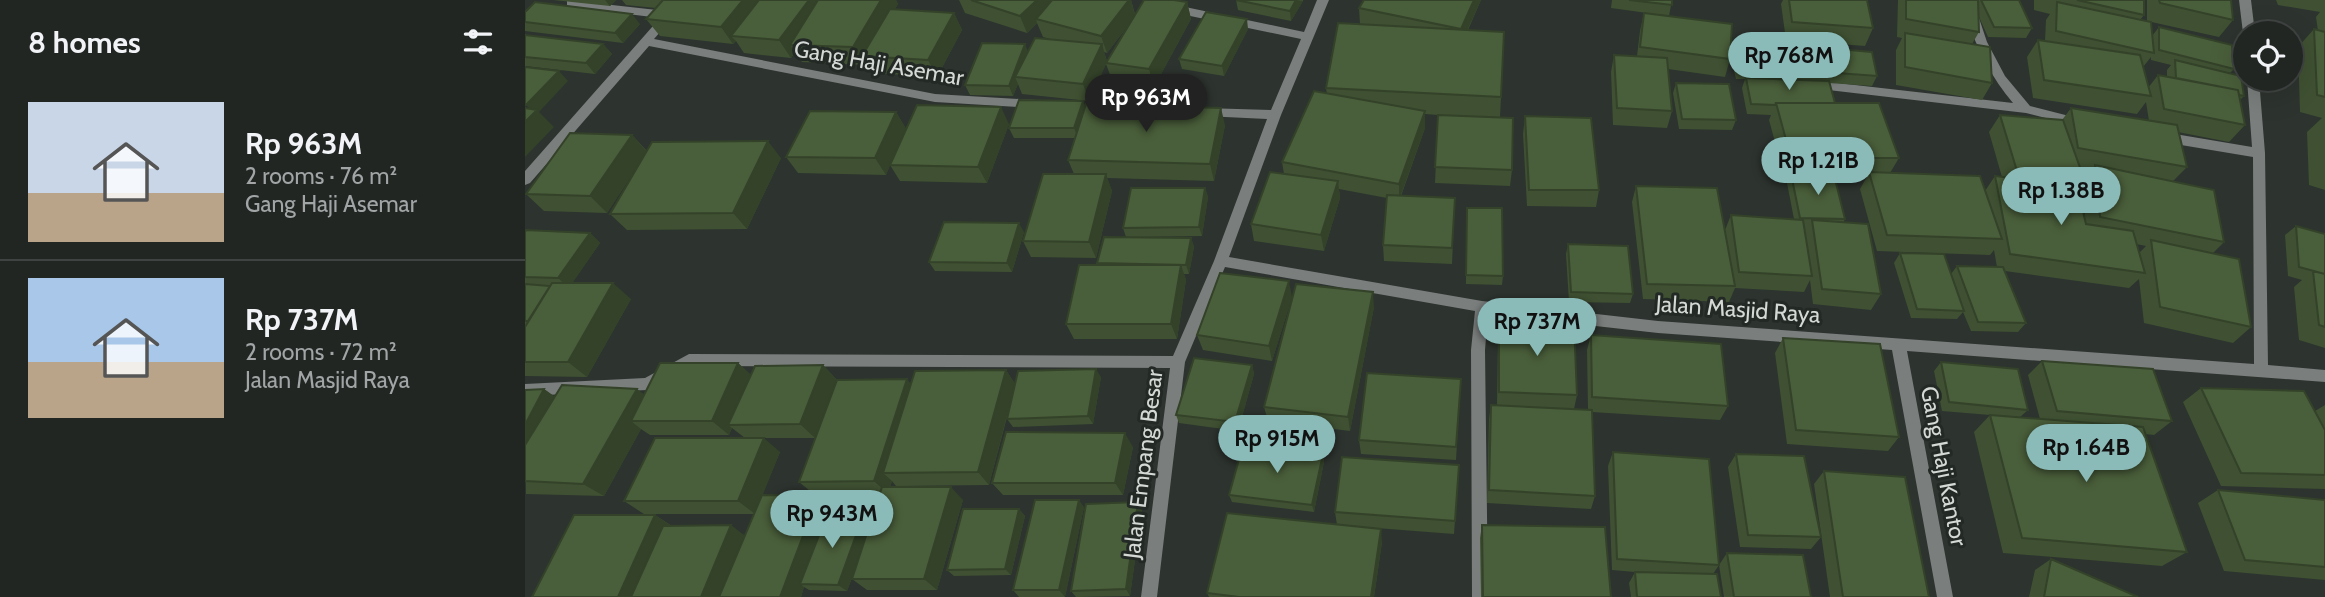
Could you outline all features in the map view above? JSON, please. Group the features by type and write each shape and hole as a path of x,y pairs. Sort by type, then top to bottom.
{"street":[{"path":"525,180 682,0"},
{"path":"1221,261 1275,115 1323,0"},
{"path":"2245,0 2248,21"},
{"path":"1969,2 1979,42 2015,99 2026,109"},
{"path":"571,3 669,15"},
{"path":"1155,5 1308,37"},
{"name":"Gang Haji Asemar","path":"645,41 935,98 1052,105"},
{"path":"1804,83 2026,109 2091,125"},
{"path":"2253,91 2259,153 2261,370"},
{"path":"1192,111 1275,115"},
{"path":"2155,135 2259,153"},
{"name":"Jalan Masjid Raya","path":"1221,261 1482,307 1658,327 2325,376"},
{"name":"Jalan Empang Besar","path":"1149,597 1178,362 1221,261"},
{"path":"1480,597 1478,350 1482,307"},
{"name":"Gang Haji Kantor","path":"1898,343 1945,597"},
{"path":"525,390 647,384 689,360 1178,362"}],"building":[{"path":"663,0 743,0 721,27 646,19"},
{"path":"759,0 809,0 779,40 731,36"},
{"path":"818,0 881,0 853,47 790,45"},
{"path":"971,0 1037,0 1020,16"},
{"path":"1052,0 1129,0 1101,36 1036,19"},
{"path":"1144,0 1187,2 1149,69 1106,63"},
{"path":"1236,0 1296,0 1290,11"},
{"path":"1364,0 1474,0 1461,29 1359,8"},
{"path":"1629,0 1672,0 1672,5"},
{"path":"1789,0 1867,0 1873,28 1792,22"},
{"path":"1906,0 1978,0 1979,32 1906,19"},
{"path":"1981,0 2019,0 2032,28 1994,27"},
{"path":"2077,0 2144,0 2144,15"},
{"path":"2159,0 2231,0 2233,20 2160,3"},
{"path":"535,2 632,14 615,33 525,22 525,12"},
{"path":"2057,2 2151,22 2154,53 2056,31"},
{"path":"890,9 954,13 928,60 862,56"},
{"path":"1206,12 1247,19 1222,66 1179,59"},
{"path":"1644,13 1732,24 1730,59 1640,47"},
{"path":"1338,23 1504,32 1501,97 1326,88"},
{"path":"2159,27 2232,45 2233,69 2159,50"},
{"path":"2314,29 2325,32 2325,97 2317,95"},
{"path":"1905,33 1990,47 1992,83 1905,67"},
{"path":"525,35 603,44 586,63 525,57"},
{"path":"1035,38 1102,44 1083,84 1015,77"},
{"path":"2038,40 2140,55 2151,96 2044,80"},
{"path":"1733,42 1776,42 1783,70 1739,69"},
{"path":"982,43 1025,44 1009,86 965,85"},
{"path":"1793,45 1872,52 1877,76 1797,70"},
{"path":"1614,55 1667,58 1672,111 1617,108"},
{"path":"2175,60 2233,74 2233,89 2176,78"},
{"path":"525,67 559,71 526,105 525,105"},
{"path":"2158,75 2238,91 2245,125 2164,109"},
{"path":"1746,78 1829,81 1835,103 1751,104"},
{"path":"1676,83 1729,84 1736,120 1682,119"},
{"path":"1314,91 1425,111 1399,184 1282,162"},
{"path":"1019,100 1083,101 1074,128 1009,128"},
{"path":"1776,103 1879,103 1899,158 1791,158"},
{"path":"1086,104 1221,108 1210,164 1068,160"},
{"path":"917,105 1001,107 978,167 890,165"},
{"path":"525,108 537,110 525,122"},
{"path":"2071,108 2177,125 2187,167 2078,148"},
{"path":"810,111 896,112 875,158 786,157"},
{"path":"1438,115 1513,118 1512,170 1435,167"},
{"path":"2000,115 2063,120 2083,176 2017,171"},
{"path":"1525,116 1591,118 1599,190 1529,190"},
{"path":"570,133 632,135 590,196 526,194"},
{"path":"768,141 733,213 610,214 652,142"},
{"path":"2095,165 2214,190 2224,242 2100,217"},
{"path":"1270,172 1338,181 1321,235 1251,224"},
{"path":"1869,172 1980,176 2002,239 1887,235"},
{"path":"1043,174 1106,174 1089,242 1023,241"},
{"path":"1791,174 1834,175 1845,219 1800,218"},
{"path":"1995,176 2077,186 2086,224 2133,231 2145,273 2010,254"},
{"path":"1636,186 1717,188 1735,286 1647,284"},
{"path":"1131,188 1205,188 1199,227 1123,228"},
{"path":"1387,195 1455,198 1452,248 1383,245"},
{"path":"1467,208 1502,208 1503,276 1466,275"},
{"path":"1731,215 1803,220 1812,276 1739,272"},
{"path":"1812,220 1868,224 1881,294 1822,289"},
{"path":"944,222 1019,223 1007,263 929,262"},
{"path":"2296,226 2325,234 2325,274 2299,267"},
{"path":"526,230 590,233 558,278 525,277"},
{"path":"1104,237 1191,238 1186,265 1097,263"},
{"path":"2151,240 2239,259 2251,327 2160,307"},
{"path":"1568,244 1628,246 1633,294 1571,292"},
{"path":"1900,253 1944,254 1964,311 1917,309"},
{"path":"1079,265 1181,265 1171,324 1066,324"},
{"path":"1957,266 2003,267 2026,323 1978,322"},
{"path":"2313,271 2325,274 2325,327 2319,325"},
{"path":"1220,273 1289,281 1269,346 1197,335"},
{"path":"552,283 613,283 568,362 525,362 525,327"},
{"path":"525,284 550,286 528,321 525,321"},
{"path":"1296,284 1373,292 1348,417 1264,407"},
{"path":"1499,322 1574,324 1577,395 1499,392"},
{"path":"1591,335 1721,344 1728,406 1592,397"},
{"path":"1783,338 1880,344 1899,437 1796,430"},
{"path":"1194,358 1252,365 1235,422 1176,415"},
{"path":"2042,361 2153,369 2172,421 2057,411"},
{"path":"1941,362 2018,369 2028,410 1949,402"},
{"path":"660,363 738,363 712,421 631,421"},
{"path":"823,365 800,424 728,425 755,366"},
{"path":"1096,369 1088,416 1007,419 1018,371"},
{"path":"1006,370 978,472 883,473 915,371"},
{"path":"1367,373 1461,379 1456,447 1359,440"},
{"path":"907,379 874,481 799,482 837,380"},
{"path":"562,385 637,389 583,484 525,481 525,445"},
{"path":"2201,388 2304,391 2325,430 2325,475 2241,473"},
{"path":"544,389 525,425 525,390"},
{"path":"1491,405 1592,410 1595,496 1489,490"},
{"path":"1990,415 2143,427 2187,552 2022,538"},
{"path":"1006,432 1125,433 1115,483 992,483"},
{"path":"655,438 764,438 738,501 624,501"},
{"path":"1243,445 1323,454 1312,505 1229,495"},
{"path":"1613,452 1709,459 1719,565 1617,559"},
{"path":"1736,454 1804,456 1821,537 1748,535"},
{"path":"1342,457 1459,465 1455,521 1335,512"},
{"path":"1824,471 1905,477 1929,597 1843,597"},
{"path":"882,487 951,487 924,579 852,579"},
{"path":"2218,490 2325,500 2325,567 2245,560"},
{"path":"762,495 818,496 780,597 719,597"},
{"path":"1035,500 1079,500 1059,590 1013,590"},
{"path":"1138,502 1126,589 1071,591 1086,504"},
{"path":"963,509 1019,509 1005,569 947,570"},
{"path":"1227,513 1381,529 1371,597 1239,597 1207,593"},
{"path":"574,515 655,515 618,597 532,597"},
{"path":"827,515 863,516 838,585 800,584"},
{"path":"731,525 701,597 631,597 663,526"},
{"path":"1482,525 1605,527 1611,597 1483,597"},
{"path":"1727,553 1803,555 1811,597 1734,597"},
{"path":"2051,559 2138,597 2044,597"},
{"path":"1635,572 1717,574 1721,597 1637,597"}]}
